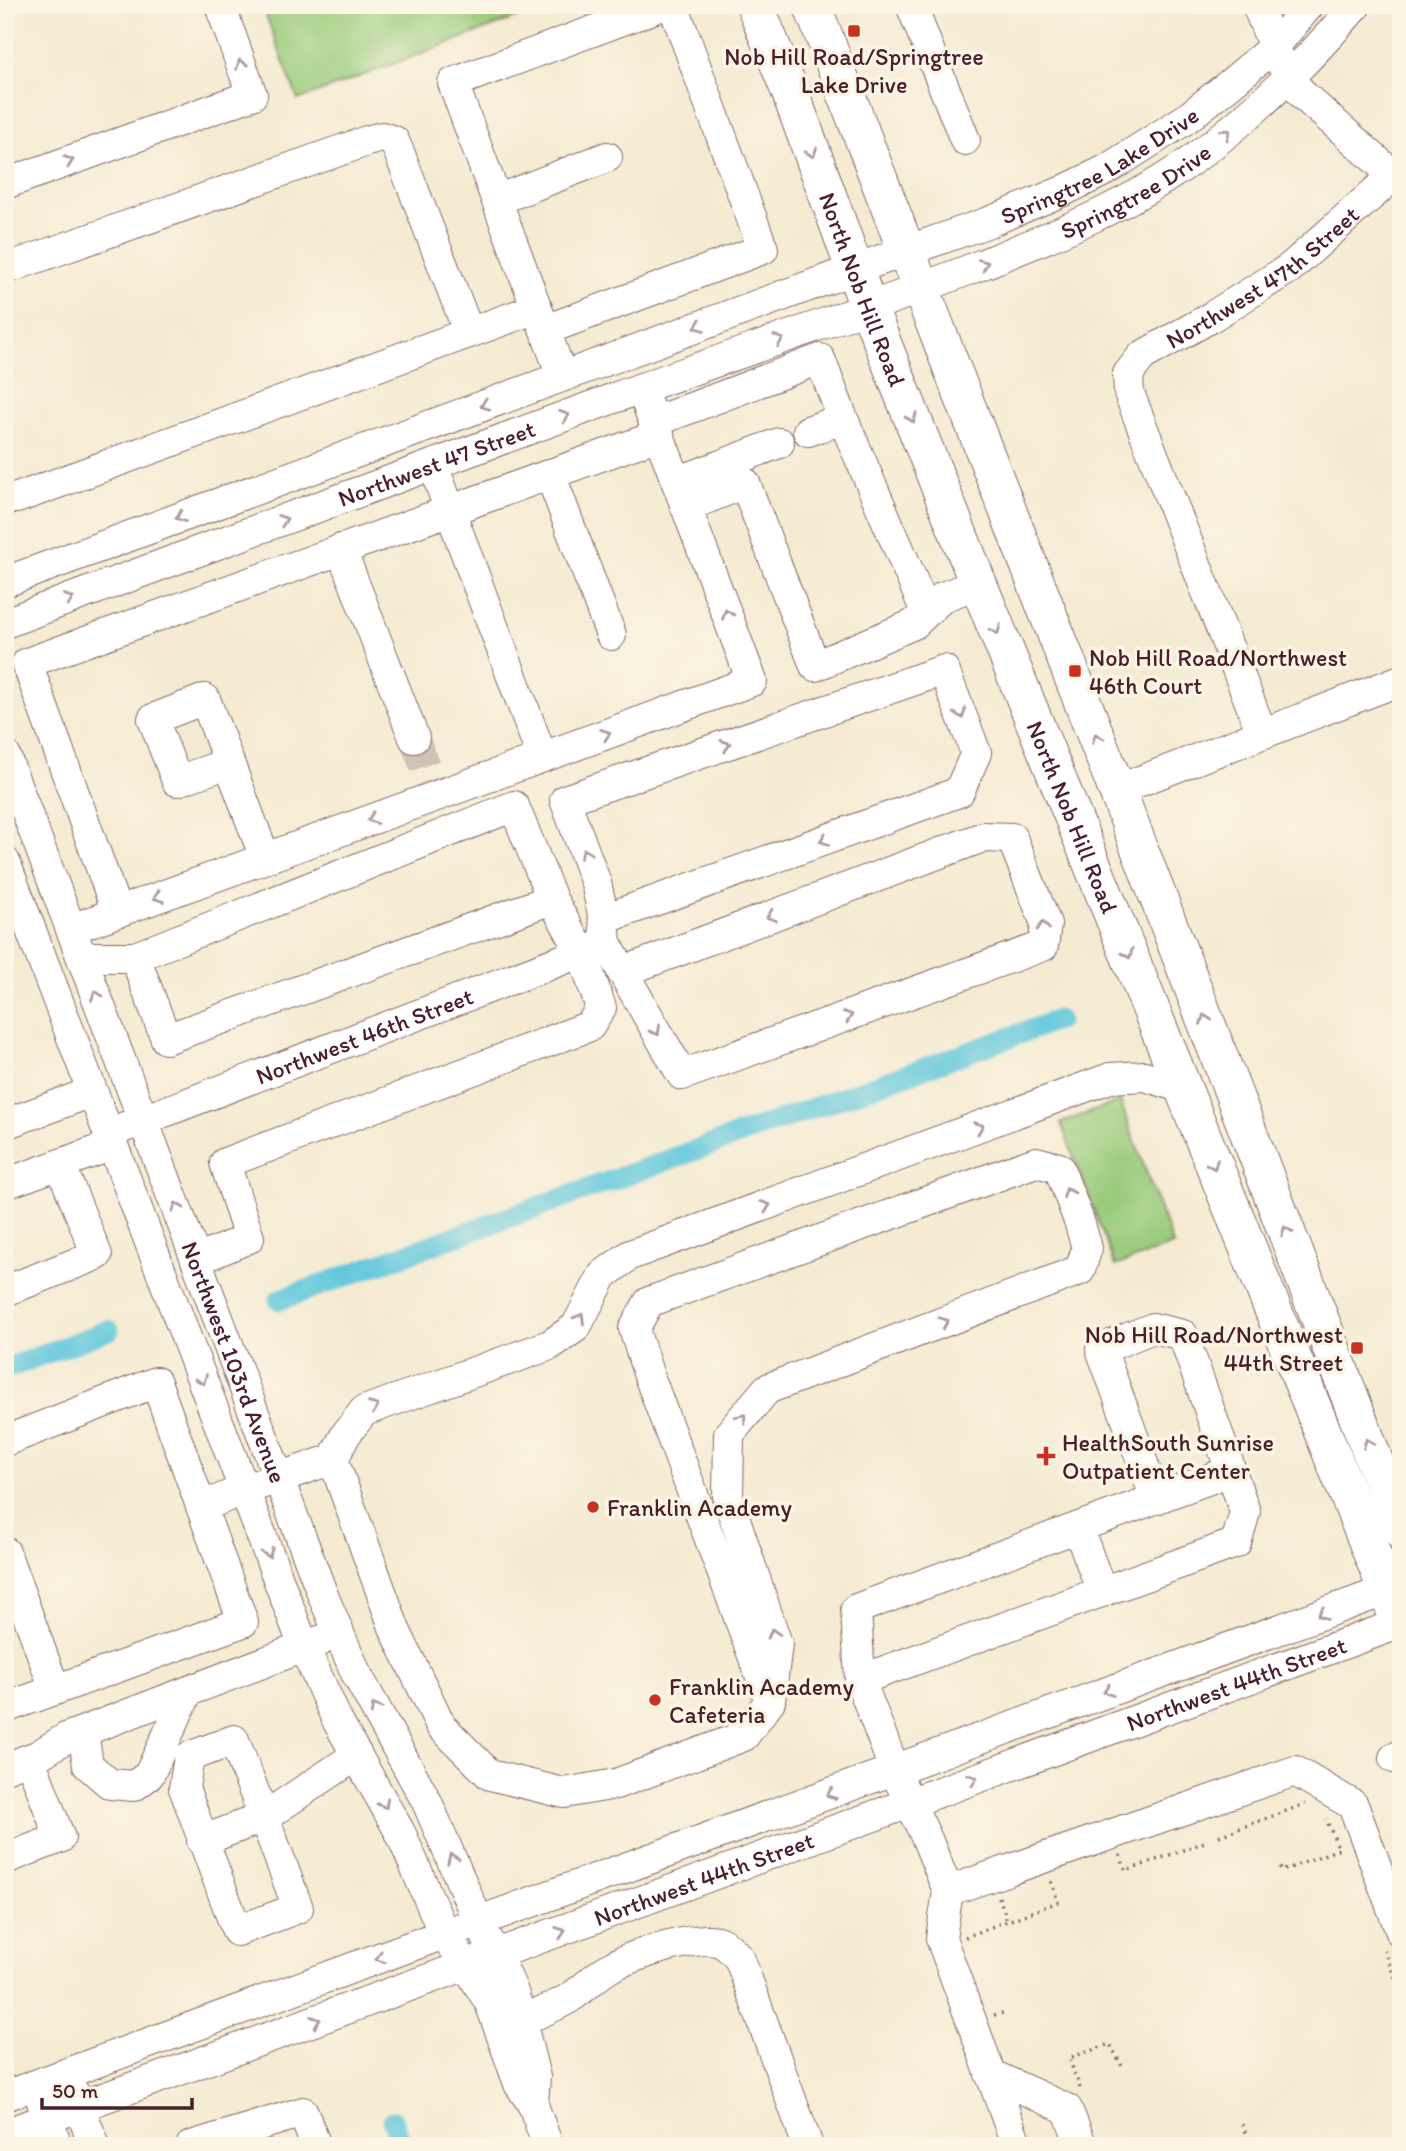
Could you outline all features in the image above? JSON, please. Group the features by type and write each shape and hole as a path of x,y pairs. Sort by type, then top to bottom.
{"main road":[{"name":"North Nob Hill Road","path":"755,5 789,89 869,309 978,583 1182,1088 1393,1588 1401,1624"},
{"name":"North Nob Hill Road","path":"812,5 1401,1530"}],"street":[{"path":"5,184 252,95 220,5"},
{"path":"562,376 453,83 663,5"},
{"path":"5,498 17,498 469,333 541,319 763,249 673,5"},
{"path":"911,5 965,140"},
{"path":"1257,5 1273,47 1289,78 1304,96 1397,179"},
{"name":"Springtree Lake Drive","path":"855,269 989,222 1106,170 1186,119 1273,47 1308,5"},
{"name":"Springtree Drive","path":"869,309 1037,243 1101,214 1192,161 1248,116 1289,78 1356,5"},
{"path":"5,269 382,137 394,141 399,152 469,333"},
{"path":"497,200 607,157"},
{"name":"Northwest 47th Street","path":"1262,733 1129,393 1128,374 1142,356 1290,268 1397,179"},
{"name":"Northwest 47 Street","path":"5,582 855,269"},
{"name":"Northwest 47 Street","path":"5,623 628,393 869,309"},
{"path":"117,912 27,663 550,474 820,359 926,612"},
{"path":"71,929 265,858 434,790 542,757 752,681 657,428 603,361"},
{"path":"808,431 843,419"},
{"path":"682,495 779,443"},
{"path":"433,465 542,757"},
{"path":"550,474 611,635"},
{"path":"682,495 745,483 815,666 914,624 943,597 978,583"},
{"path":"227,500 257,580"},
{"path":"341,549 414,738"},
{"name":"Northwest 46th Street","path":"5,1184 61,1164 144,1119 603,938 959,792 976,753 944,670 565,800 596,883 603,938"},
{"path":"1117,790 1401,680"},
{"name":"Northwest 103rd Avenue","path":"5,755 340,1633 372,1704 427,1802 478,1921 497,1956 518,2008 510,2024 490,2003 444,1934 401,1834 338,1722 303,1647 5,862"},
{"path":"229,763 265,858"},
{"path":"82,957 135,957 514,806 552,899 603,938 622,972 682,1075 1042,946 1046,925 1012,838 982,837 622,972"},
{"path":"135,957 166,1039 552,899"},
{"path":"197,1260 249,1238 225,1163 590,1026 601,1008 603,938"},
{"path":"201,1507 333,1459 363,1410 550,1345 576,1327 603,1275 630,1255 1110,1078 1145,1076 1182,1088"},
{"path":"5,1124 92,1092"},
{"path":"333,1459 396,1630 442,1726 491,1775 565,1793 616,1784 744,1735 770,1701 776,1644 728,1498 729,1434 767,1389 1080,1270 1087,1248 1059,1168 1035,1162 649,1302 634,1329 770,1701"},
{"path":"5,1291 97,1255 61,1164"},
{"path":"860,1680 1236,1543 1245,1511 1183,1335 1153,1328 1101,1349 1156,1499"},
{"path":"5,1441 156,1382 243,1622 5,1708"},
{"path":"1017,2146 941,1938 948,1891 895,1771 860,1680 856,1609 1231,1471"},
{"path":"1078,1528 1102,1591"},
{"path":"5,1552 55,1690"},
{"name":"Northwest 44th Street","path":"5,2096 1393,1588"},
{"name":"Northwest 44th Street","path":"5,2134 52,2132 80,2108 909,1802 1401,1624"},
{"path":"5,1859 60,1838 18,1764 66,1738 340,1633"},
{"path":"83,1732 88,1765 110,1784 134,1786 149,1775 187,1693"},
{"path":"234,1740 264,1817 298,1908 237,1931 184,1788 189,1757 234,1740"},
{"path":"202,1841 264,1817 357,1755"},
{"path":"948,1891 1295,1771 1353,1805 1401,1932"},
{"path":"548,2146 533,2105 519,2084 510,2024 571,1997 612,1966 685,1942 704,1939 718,1941 730,1947 740,1960 808,2146"},
{"path":"66,2074 95,2146"},
{"path":"990,2074 1066,2109 1082,2146"},
{"path":"36,2085 52,2132"},
{"path":"191,2146 234,2139 303,2112 316,2146"}],"path":[{"path":"1219,1836 1306,1803"},
{"path":"1280,1867 1282,1871 1339,1849 1323,1811"},
{"path":"1119,1854 1126,1871 1205,1842"},
{"path":"943,1945 1058,1902 1050,1881 1062,1877"},
{"path":"1082,2096 1069,2058 1110,2044 1124,2070"},
{"path":"1242,2124 1250,2146"}],"green space":[{"path":"262,5 550,5 298,100"},
{"path":"1120,1101 1173,1245 1115,1266 1061,1123"}],"waterway":[{"path":"279,1300 1058,1020"},
{"path":"5,1369 109,1330"},
{"path":"393,2121 402,2146"}],"tunnel":[{"path":"414,738 432,784"}],"place":[{"name":"Nob Hill Road/Springtree Lake Drive","path":"854,31"},
{"name":"Nob Hill Road/Northwest 46th Court","path":"1075,671"},
{"name":"Nob Hill Road/Northwest 44th Street","path":"1357,1348"},
{"name":"HealthSouth Sunrise Outpatient Center","path":"1046,1456"},
{"name":"Franklin Academy","path":"593,1507"},
{"name":"Franklin Academy Cafeteria","path":"655,1700"}]}
